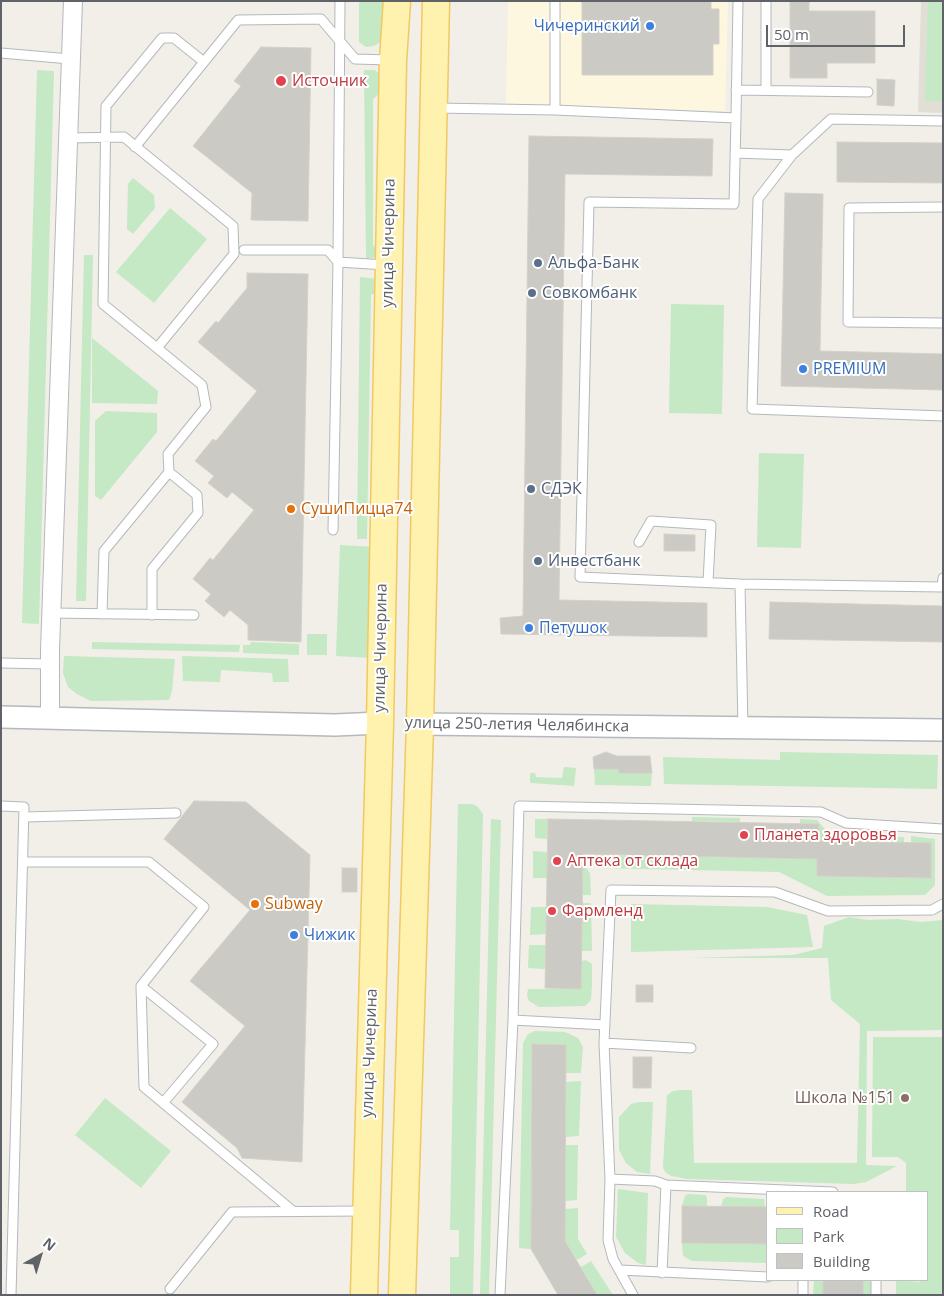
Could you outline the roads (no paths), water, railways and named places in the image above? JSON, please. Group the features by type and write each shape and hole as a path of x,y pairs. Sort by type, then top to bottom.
{"main road":[{"name":"улица Чичерина","path":"364,1295 380,723 393,60 397,1"},
{"path":"402,1295 420,724 436,1"},
{"name":"улица 250-летия Челябинска","path":"380,723 420,724"}],"street":[{"path":"50,718 50,664 73,1"},
{"name":"улица 250-летия Челябинска","path":"1,716 334,724 380,723"},
{"name":"улица 250-летия Челябинска","path":"420,724 943,730"}],"lane":[{"path":"332,530 338,262 340,1"},
{"path":"555,1 555,110"},
{"path":"738,1 734,204 589,202 580,577 740,584 942,587 943,578"},
{"path":"766,1 766,90"},
{"path":"135,146 238,20 320,19 355,59 393,60"},
{"path":"102,614 104,551 169,472 168,454 206,407 202,385 103,304 106,106 162,38 174,38 204,62"},
{"path":"1,53 70,59"},
{"path":"736,90 868,92"},
{"path":"433,108 555,110 736,118"},
{"path":"943,121 831,119 792,154 758,199 752,409 943,416"},
{"path":"68,138 124,137 233,226 234,254 157,348"},
{"path":"735,153 792,154"},
{"path":"943,207 850,208 848,322 943,323"},
{"path":"244,250 328,250 338,262 389,266"},
{"path":"152,615 152,569 198,512 196,495 169,472"},
{"path":"639,542 651,521 711,525 708,582"},
{"path":"740,584 743,728"},
{"path":"52,613 194,615"},
{"path":"1,663 50,664"},
{"path":"1,806 24,807 11,1295"},
{"path":"500,1295 513,1020 519,806 821,812 846,823 943,829"},
{"path":"24,817 176,813"},
{"path":"23,862 149,862 204,907 141,986 144,1087 294,1212"},
{"path":"632,1295 609,1249 608,1240 610,1179 604,1025 611,890 775,892 828,911 932,910 943,904"},
{"path":"141,986 213,1044 163,1103"},
{"path":"513,1020 604,1025"},
{"path":"604,1043 691,1048"},
{"path":"610,1179 655,1181 666,1185 712,1190 772,1191"},
{"path":"662,1273 666,1185"},
{"path":"170,1289 232,1212 366,1211"},
{"path":"1,1235 12,1235"},
{"path":"620,1270 766,1277"},
{"path":"803,1281 803,1295"},
{"path":"876,1281 876,1295"}],"place":[{"name":"Чичеринский","path":"650,26"},
{"name":"Источник","path":"281,81"},
{"name":"Альфа-Банк","path":"538,263"},
{"name":"Совкомбанк","path":"532,293"},
{"name":"PREMIUM","path":"803,369"},
{"name":"СДЭК","path":"531,489"},
{"name":"СушиПицца74","path":"291,509"},
{"name":"Инвестбанк","path":"538,561"},
{"name":"Петушок","path":"529,628"},
{"name":"Планета здоровья","path":"744,835"},
{"name":"Аптека от склада","path":"557,861"},
{"name":"Subway","path":"255,904"},
{"name":"Фармленд","path":"552,911"},
{"name":"Чижик","path":"294,935"},
{"name":"Школа №151","path":"905,1098"}]}
